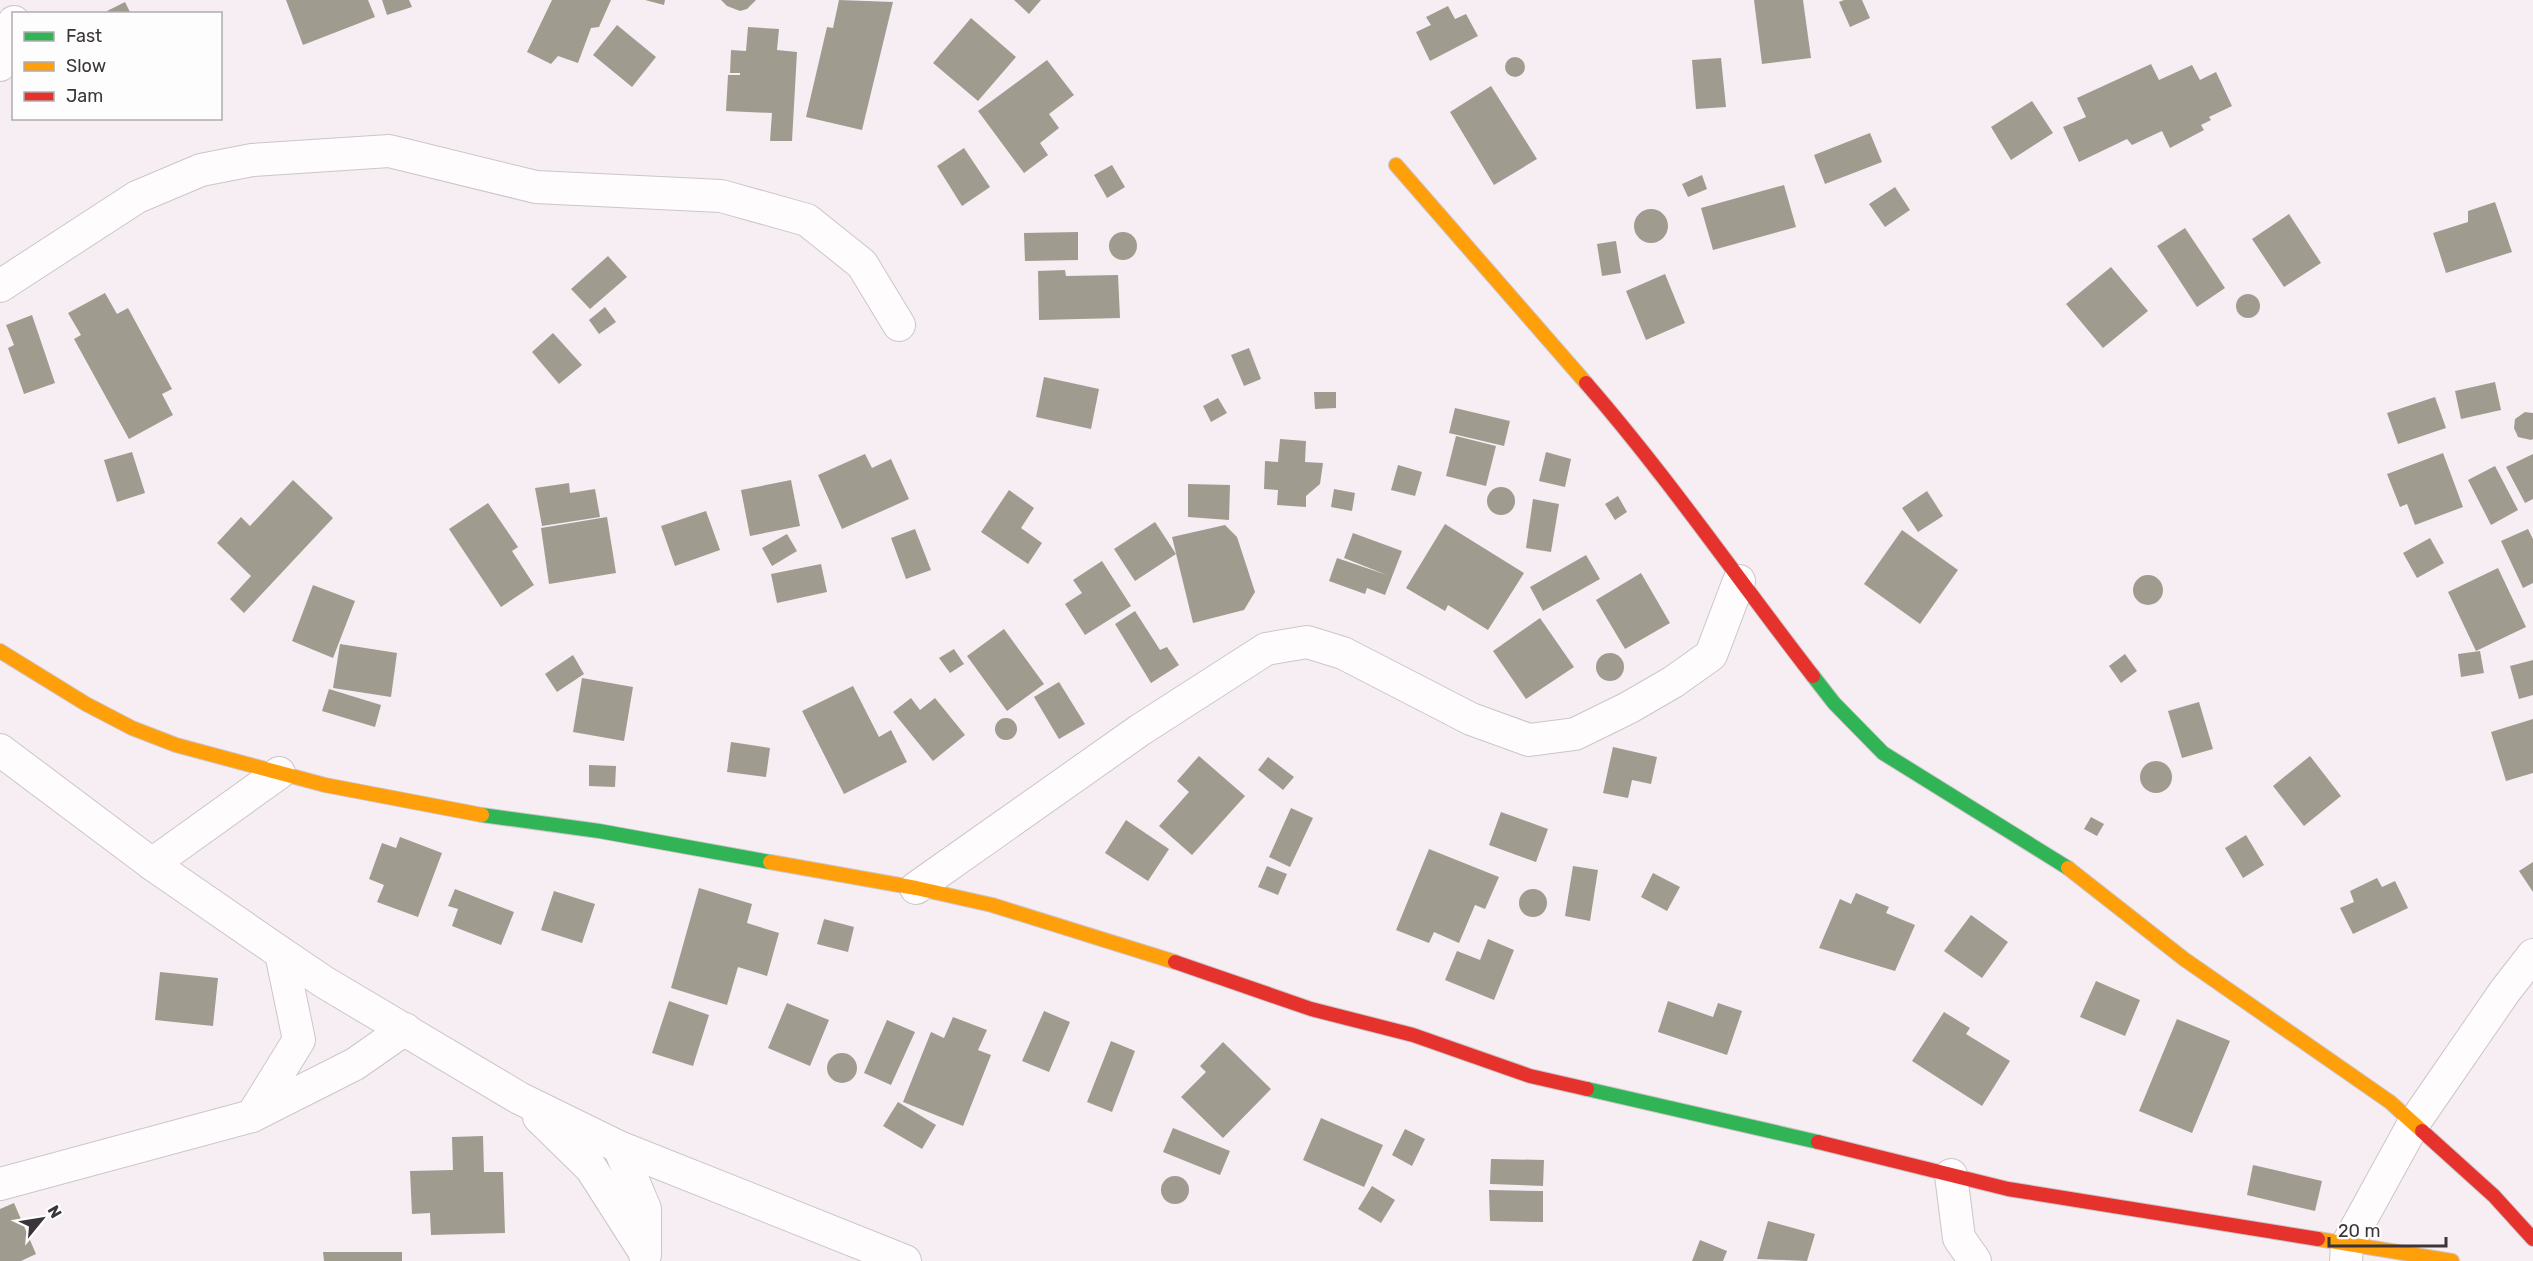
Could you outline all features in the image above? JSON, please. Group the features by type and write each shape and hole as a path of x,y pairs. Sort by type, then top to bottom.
{"street":[{"path":"0,65 12,28"},
{"path":"0,286 137,197 201,170 252,160 389,151 536,187 721,196 807,220 862,264 899,325"},
{"path":"1396,165 1634,438 1739,581 1833,703 1883,753 2058,861 2184,958 2390,1102 2494,1196 2533,1239"},
{"path":"916,888 1140,730 1266,649 1307,642 1343,653 1471,718 1529,740 1575,734 1628,708 1673,682 1711,655 1739,581"},
{"path":"0,651 77,699 132,728 176,745 325,785 481,816 599,831 916,888 992,905 1142,951 1311,1009 1413,1035 1530,1076 1735,1121 2008,1189 2347,1253 2450,1261"},
{"path":"0,750 152,864 324,982 519,1098 620,1147 905,1261"},
{"path":"152,864 279,773"},
{"path":"252,1116 299,1040 281,953"},
{"path":"2347,1253 2414,1123 2505,991 2533,955"},
{"path":"0,1184 252,1116 355,1064 405,1029"},
{"path":"519,1098 591,1168 645,1256"},
{"path":"620,1147 645,1209 645,1256"},
{"path":"1951,1175 1959,1238 1975,1261"}],"building":[{"path":"286,0 368,0 375,17 303,45"},
{"path":"382,0 409,0 412,7 387,15"},
{"path":"552,0 611,0 599,27 591,28 578,63 558,56 551,64 527,52"},
{"path":"645,0 665,0 664,5"},
{"path":"721,0 756,0 747,9 740,11 727,6"},
{"path":"839,0 893,2 862,130 806,117 827,27 833,28"},
{"path":"1014,0 1041,0 1029,14"},
{"path":"1754,0 1803,0 1811,58 1762,64"},
{"path":"1862,0 1870,18 1850,27 1839,2"},
{"path":"125,2 130,12 108,12"},
{"path":"1448,6 1455,19 1466,14 1478,36 1430,61 1416,32 1431,25 1426,17"},
{"path":"971,18 1016,57 978,101 933,63"},
{"path":"617,25 656,57 632,87 593,55"},
{"path":"748,27 779,29 777,50 797,52 792,141 770,141 772,113 726,111 728,75 740,75 740,73 730,73 731,50 746,51"},
{"path":"1515,57 1522,60 1525,67 1522,74 1515,77 1508,74 1505,67 1508,60"},
{"path":"1721,58 1726,107 1696,109 1692,60"},
{"path":"1047,60 1074,95 1049,114 1059,128 1040,143 1048,155 1024,173 978,111"},
{"path":"2151,64 2159,80 2192,65 2200,80 2216,72 2232,106 2209,117 2211,120 2201,125 2204,130 2170,148 2162,131 2132,145 2127,139 2079,162 2063,127 2086,117 2077,98"},
{"path":"1491,86 1537,159 1494,185 1450,112"},
{"path":"2032,101 2053,133 2011,160 1991,127"},
{"path":"1870,133 1882,162 1825,184 1814,155"},
{"path":"964,148 990,187 962,206 937,166"},
{"path":"1112,165 1125,187 1107,198 1094,175"},
{"path":"1702,175 1707,189 1688,197 1682,184"},
{"path":"1784,185 1796,227 1713,250 1701,208"},
{"path":"1895,187 1910,210 1885,227 1869,204"},
{"path":"2495,202 2512,252 2446,273 2433,233 2468,222 2468,211"},
{"path":"1651,209 1663,214 1668,226 1663,238 1651,243 1639,238 1634,226 1639,214"},
{"path":"2289,214 2321,263 2284,287 2252,239"},
{"path":"2185,228 2225,288 2197,307 2157,246"},
{"path":"1078,232 1078,260 1025,261 1024,233"},
{"path":"1123,232 1133,236 1137,246 1133,256 1123,260 1113,256 1109,246 1113,236"},
{"path":"1616,241 1621,273 1602,276 1597,244"},
{"path":"608,256 627,277 590,309 571,289"},
{"path":"2111,267 2148,311 2103,348 2066,304"},
{"path":"1065,270 1066,276 1118,275 1120,318 1039,320 1038,271"},
{"path":"1665,274 1685,323 1646,340 1626,291"},
{"path":"105,293 117,314 128,308 172,389 162,394 173,415 129,439 74,339 81,335 68,313"},
{"path":"2248,294 2257,297 2260,306 2257,315 2248,318 2239,315 2236,306 2239,297"},
{"path":"605,307 616,322 599,334 589,320"},
{"path":"32,315 55,383 24,394 8,348 14,345 6,325"},
{"path":"553,333 582,365 559,384 532,352"},
{"path":"1249,348 1261,379 1244,386 1231,355"},
{"path":"1044,377 1099,389 1091,429 1036,417"},
{"path":"2495,382 2501,410 2461,419 2455,391"},
{"path":"1314,392 1336,392 1336,408 1315,409"},
{"path":"2435,397 2446,428 2398,444 2387,413"},
{"path":"1218,398 1227,413 1211,422 1203,406"},
{"path":"1455,408 1510,421 1504,446 1449,433"},
{"path":"2525,412 2533,413 2533,439 2531,440 2518,437 2514,428 2515,419"},
{"path":"1456,436 1496,446 1486,486 1446,476"},
{"path":"1280,439 1306,441 1305,462 1323,463 1320,484 1306,496 1306,507 1277,505 1278,490 1264,489 1265,461 1278,462"},
{"path":"132,452 145,493 117,502 104,460"},
{"path":"1546,452 1571,459 1565,487 1539,481"},
{"path":"2443,453 2463,507 2415,525 2407,504 2400,507 2387,474"},
{"path":"865,454 872,468 891,459 909,499 842,529 818,475"},
{"path":"2533,454 2533,499 2525,503 2506,467"},
{"path":"1398,465 1422,472 1415,496 1391,490"},
{"path":"2495,466 2518,510 2491,525 2468,480"},
{"path":"293,480 333,518 244,613 230,599 251,576 217,543 241,517 250,526"},
{"path":"791,480 800,526 750,536 741,490"},
{"path":"569,483 570,493 595,489 600,517 542,526 535,488"},
{"path":"1188,484 1230,485 1229,520 1188,517"},
{"path":"1501,487 1511,491 1515,501 1511,511 1501,515 1491,511 1487,501 1491,491"},
{"path":"1334,489 1355,493 1352,511 1331,507"},
{"path":"1009,490 1034,508 1021,528 1042,543 1028,564 981,532"},
{"path":"1927,491 1943,516 1918,532 1902,508"},
{"path":"1618,496 1627,512 1615,520 1605,504"},
{"path":"1533,499 1559,504 1551,552 1526,548"},
{"path":"488,503 518,547 512,551 534,585 501,607 449,529"},
{"path":"706,511 720,550 675,566 661,526"},
{"path":"607,517 616,573 549,584 541,528"},
{"path":"1155,522 1176,554 1135,581 1114,549"},
{"path":"1445,524 1524,573 1488,630 1448,605 1445,611 1406,588"},
{"path":"1225,525 1237,537 1255,592 1244,610 1193,623 1172,537"},
{"path":"915,529 931,570 906,579 891,538"},
{"path":"2528,529 2533,539 2533,583 2523,588 2501,541"},
{"path":"1902,530 1958,570 1920,624 1864,584"},
{"path":"1353,533 1402,551 1385,595 1367,588 1365,594 1329,581 1337,558 1387,575 1344,558"},
{"path":"787,534 797,551 772,566 762,548"},
{"path":"2430,538 2444,563 2417,578 2403,553"},
{"path":"1586,555 1600,579 1543,611 1530,587"},
{"path":"1102,561 1131,606 1085,635 1065,604 1082,593 1073,580"},
{"path":"821,564 827,592 777,603 771,574"},
{"path":"2498,568 2526,627 2476,651 2448,592"},
{"path":"1641,573 1670,623 1625,649 1596,600"},
{"path":"2148,575 2159,579 2163,590 2159,601 2148,605 2137,601 2133,590 2137,579"},
{"path":"313,585 355,601 333,658 292,641"},
{"path":"1135,611 1160,650 1167,647 1179,665 1151,683 1115,624"},
{"path":"1540,618 1574,667 1526,699 1493,651"},
{"path":"1004,629 1044,684 1007,711 967,656"},
{"path":"340,644 397,653 391,697 333,688"},
{"path":"954,649 964,664 950,673 939,658"},
{"path":"2480,651 2484,673 2461,677 2458,654"},
{"path":"1610,653 1620,657 1624,667 1620,677 1610,681 1600,677 1596,667 1600,657"},
{"path":"2125,654 2137,671 2121,683 2109,666"},
{"path":"573,655 584,674 557,692 545,674"},
{"path":"2533,660 2533,695 2519,699 2510,666"},
{"path":"582,678 633,687 624,741 573,732"},
{"path":"1059,682 1085,724 1059,739 1034,697"},
{"path":"853,686 879,737 891,730 907,762 844,794 802,711"},
{"path":"329,689 381,705 375,727 322,711"},
{"path":"911,698 920,710 935,698 965,735 933,761 893,712"},
{"path":"2199,702 2213,749 2182,758 2168,711"},
{"path":"1006,718 1014,721 1017,729 1014,737 1006,740 998,737 995,729 998,721"},
{"path":"2533,719 2533,773 2506,781 2491,732"},
{"path":"731,742 770,748 766,777 727,772"},
{"path":"1613,747 1657,757 1651,784 1632,780 1628,798 1603,793"},
{"path":"1199,756 1245,796 1192,855 1159,826 1189,792 1177,781"},
{"path":"2310,756 2341,796 2304,826 2273,786"},
{"path":"1268,757 1294,777 1283,790 1258,770"},
{"path":"2156,761 2167,766 2172,777 2167,788 2156,793 2145,788 2140,777 2145,766"},
{"path":"589,765 616,766 615,787 589,786"},
{"path":"1291,808 1313,818 1290,867 1269,857"},
{"path":"1501,812 1548,829 1536,862 1489,845"},
{"path":"2091,817 2104,824 2097,836 2084,829"},
{"path":"1126,820 1169,849 1148,881 1105,853"},
{"path":"2246,835 2264,865 2243,878 2225,848"},
{"path":"400,837 442,853 418,917 377,902 384,885 369,879 382,843 396,848"},
{"path":"1429,849 1499,877 1485,909 1475,905 1459,943 1434,932 1429,943 1396,930"},
{"path":"2533,862 2533,892 2519,871"},
{"path":"1267,866 1287,874 1278,895 1258,887"},
{"path":"1573,866 1598,870 1590,921 1565,916"},
{"path":"1653,873 1680,887 1667,911 1641,897"},
{"path":"2377,878 2382,887 2395,881 2408,908 2353,934 2340,908 2354,902 2350,891"},
{"path":"699,888 752,904 747,923 779,933 767,976 738,967 727,1005 671,988"},
{"path":"455,889 514,912 501,945 452,926 458,909 448,906"},
{"path":"1533,889 1543,893 1547,903 1543,913 1533,917 1523,913 1519,903 1523,893"},
{"path":"554,891 595,904 582,943 541,930"},
{"path":"1856,893 1889,907 1886,913 1915,925 1895,971 1819,948 1840,899 1851,904"},
{"path":"1971,915 2008,942 1982,978 1944,951"},
{"path":"824,919 854,927 848,952 817,944"},
{"path":"1488,939 1514,950 1494,1000 1445,980 1457,951 1480,960"},
{"path":"160,972 218,978 213,1026 155,1020"},
{"path":"2096,981 2140,1000 2125,1036 2080,1017"},
{"path":"669,1001 709,1015 693,1066 652,1053"},
{"path":"1668,1001 1713,1017 1718,1003 1742,1011 1727,1055 1658,1032"},
{"path":"787,1003 829,1020 810,1066 768,1048"},
{"path":"1044,1011 1070,1022 1049,1072 1022,1061"},
{"path":"1944,1012 1970,1028 1966,1034 2010,1061 1982,1106 1912,1061"},
{"path":"953,1017 987,1030 978,1050 991,1055 963,1126 903,1102 931,1032 944,1038"},
{"path":"2177,1019 2230,1041 2192,1133 2139,1111"},
{"path":"887,1020 915,1032 891,1085 864,1073"},
{"path":"1111,1041 1135,1051 1112,1112 1087,1102"},
{"path":"1223,1042 1271,1089 1223,1138 1181,1097 1206,1072 1200,1066"},
{"path":"842,1053 853,1057 857,1068 853,1079 842,1083 831,1079 827,1068 831,1057"},
{"path":"898,1102 936,1125 922,1149 883,1126"},
{"path":"1321,1118 1383,1145 1364,1187 1303,1160"},
{"path":"1173,1128 1230,1151 1220,1175 1163,1152"},
{"path":"1405,1129 1425,1139 1412,1166 1392,1155"},
{"path":"483,1136 484,1172 503,1172 505,1233 431,1235 430,1213 412,1214 410,1171 453,1170 452,1137"},
{"path":"1491,1159 1544,1160 1543,1186 1490,1184"},
{"path":"2253,1165 2322,1181 2315,1211 2247,1195"},
{"path":"1175,1176 1185,1180 1189,1190 1185,1200 1175,1204 1165,1200 1161,1190 1165,1180"},
{"path":"1372,1186 1395,1200 1381,1223 1358,1209"},
{"path":"1489,1190 1543,1191 1543,1222 1490,1221"},
{"path":"14,1203 36,1254 21,1261 0,1261 0,1209"},
{"path":"1768,1221 1815,1234 1807,1261 1757,1259"},
{"path":"1700,1240 1727,1251 1723,1261 1692,1261"},
{"path":"323,1252 402,1252 402,1261 324,1261"}],"traffic: fast":[{"path":"1813,676 1834,703 1883,753 2068,868"},
{"path":"482,815 599,831 770,862"},
{"path":"1587,1089 1818,1142"}],"traffic: slow":[{"path":"1396,165 1586,383"},
{"path":"0,651 86,704 132,728 176,745 325,785 482,815"},
{"path":"770,862 916,888 992,905 1175,962"},
{"path":"2068,868 2184,959 2390,1102 2422,1131"},
{"path":"2318,1239 2452,1261"}],"traffic: jam":[{"path":"1586,383 1673,491 1813,676"},
{"path":"1175,962 1311,1009 1413,1035 1530,1076 1587,1089"},
{"path":"2422,1131 2494,1196 2533,1239"},
{"path":"1818,1142 2008,1189 2318,1239"}]}
